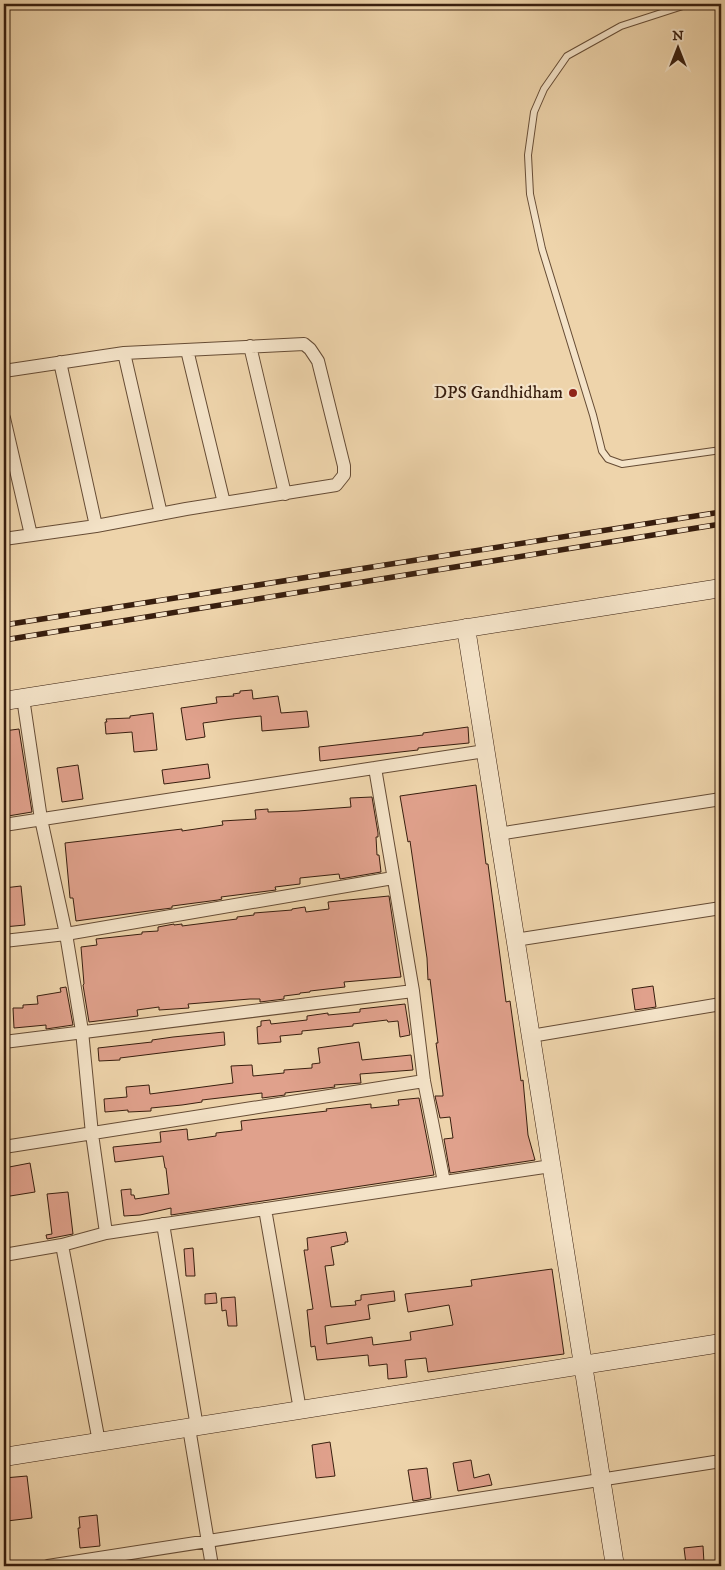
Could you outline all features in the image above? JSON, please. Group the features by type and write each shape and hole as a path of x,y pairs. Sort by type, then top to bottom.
{"street":[{"path":"4,371 124,353 304,344 318,361 344,466 344,475 336,485 96,526 4,539"},
{"path":"250,346 284,494"},
{"path":"187,350 224,503"},
{"path":"124,353 161,514"},
{"path":"60,362 96,526"},
{"path":"4,418 32,535"},
{"path":"4,702 721,588"},
{"path":"466,628 615,1566"},
{"path":"23,698 41,819 66,934 82,1032 92,1134 106,1232"},
{"path":"4,825 485,751"},
{"path":"375,768 413,991 424,1081 444,1182"},
{"path":"498,834 721,799"},
{"path":"4,941 66,934 393,878"},
{"path":"515,940 721,908"},
{"path":"4,1042 413,991"},
{"path":"530,1036 721,1004"},
{"path":"4,1147 424,1081"},
{"path":"4,1254 62,1246 106,1232 551,1166"},
{"path":"265,1209 300,1410"},
{"path":"163,1224 212,1566"},
{"path":"62,1246 99,1442"},
{"path":"4,1457 721,1343"},
{"path":"48,1566 721,1461"}],"lane":[{"path":"689,4 621,26 568,56 544,89 534,112 528,155 530,194 542,249 593,415 602,451 608,459 622,464 721,450"}],"building":[{"path":"252,690 253,699 278,696 281,713 307,711 309,727 262,731 261,716 232,719 203,723 205,737 186,740 181,708 217,703 216,697 234,696 233,694 240,693 240,691"},
{"path":"153,713 157,750 134,752 132,732 106,734 106,719 130,718 130,716"},
{"path":"468,727 469,743 320,761 319,747 423,735 423,733"},
{"path":"19,729 32,812 8,816 4,787 4,731"},
{"path":"208,764 210,778 164,784 162,770"},
{"path":"78,765 83,799 62,802 57,768"},
{"path":"476,785 506,1002 510,1001 521,1081 523,1080 528,1135 535,1160 450,1173 444,1139 453,1138 450,1117 440,1118 435,1096 443,1096 436,1043 438,1043 410,841 408,842 400,796"},
{"path":"372,797 378,833 378,837 376,837 377,855 379,855 381,872 340,879 339,874 300,878 300,884 275,887 276,890 221,897 222,899 218,900 172,906 172,908 76,921 73,898 70,898 65,843 223,825 222,821 256,819 255,810 268,809 268,812 351,807 350,798"},
{"path":"21,886 25,925 4,927 4,888"},
{"path":"389,896 401,977 344,982 345,987 284,996 284,999 260,1002 260,999 250,999 188,1004 189,1008 159,1010 159,1007 137,1010 138,1016 89,1022 83,985 81,947 97,945 96,939 158,931 158,927 174,924 182,924 182,926 237,919 237,917 254,915 254,913 305,907 306,912 329,909 328,902"},
{"path":"653,986 656,1007 635,1010 632,989"},
{"path":"66,987 73,1025 46,1029 46,1025 14,1028 13,1008 23,1008 23,1005 38,1004 37,996 61,992 60,988"},
{"path":"405,1004 410,1035 400,1037 398,1021 388,1022 387,1020 353,1024 353,1026 302,1031 302,1034 280,1036 281,1042 258,1044 257,1027 261,1026 261,1021 270,1020 271,1024 307,1020 307,1016 360,1012 360,1009"},
{"path":"224,1032 225,1045 120,1058 120,1060 99,1061 98,1048"},
{"path":"359,1042 362,1060 411,1055 413,1070 360,1074 361,1083 334,1085 335,1087 285,1093 285,1095 262,1098 262,1093 151,1108 151,1111 105,1112 104,1099 127,1097 126,1087 149,1085 150,1094 233,1083 231,1066 252,1065 253,1076 284,1073 284,1070 312,1068 312,1064 320,1063 318,1048"},
{"path":"419,1098 434,1175 171,1215 171,1208 140,1215 124,1216 121,1190 131,1189 131,1195 134,1195 135,1199 169,1194 166,1168 163,1156 115,1162 113,1147 161,1142 160,1132 187,1129 188,1140 216,1136 216,1133 242,1130 241,1121 371,1104 371,1108 399,1105 398,1100"},
{"path":"30,1163 35,1192 4,1197 4,1168"},
{"path":"68,1192 73,1234 47,1239 46,1235 52,1234 47,1194"},
{"path":"346,1232 348,1242 331,1247 334,1265 325,1266 331,1307 356,1305 355,1301 361,1300 361,1295 394,1291 395,1301 368,1305 370,1319 325,1326 327,1344 372,1337 373,1345 411,1340 410,1332 453,1325 449,1305 408,1312 405,1294 472,1286 471,1280 552,1269 564,1354 428,1372 426,1358 405,1360 407,1377 388,1379 387,1364 369,1366 368,1355 317,1360 315,1346 311,1347 307,1310 313,1309 304,1250 308,1250 307,1238"},
{"path":"193,1248 195,1276 186,1276 184,1249"},
{"path":"216,1293 217,1303 205,1304 205,1294"},
{"path":"235,1297 237,1326 228,1326 226,1310 222,1311 221,1298"},
{"path":"330,1442 335,1476 316,1478 312,1445"},
{"path":"471,1460 474,1478 489,1474 492,1485 458,1491 453,1463"},
{"path":"427,1468 431,1498 413,1501 408,1470"},
{"path":"27,1476 32,1518 7,1521 4,1478"},
{"path":"97,1515 100,1546 80,1548 79,1517"},
{"path":"703,1546 704,1563 686,1564 684,1548"}],"railway":[{"path":"4,625 721,512"},
{"path":"4,640 721,524"}],"place":[{"name":"DPS Gandhidham","path":"573,393"}]}
